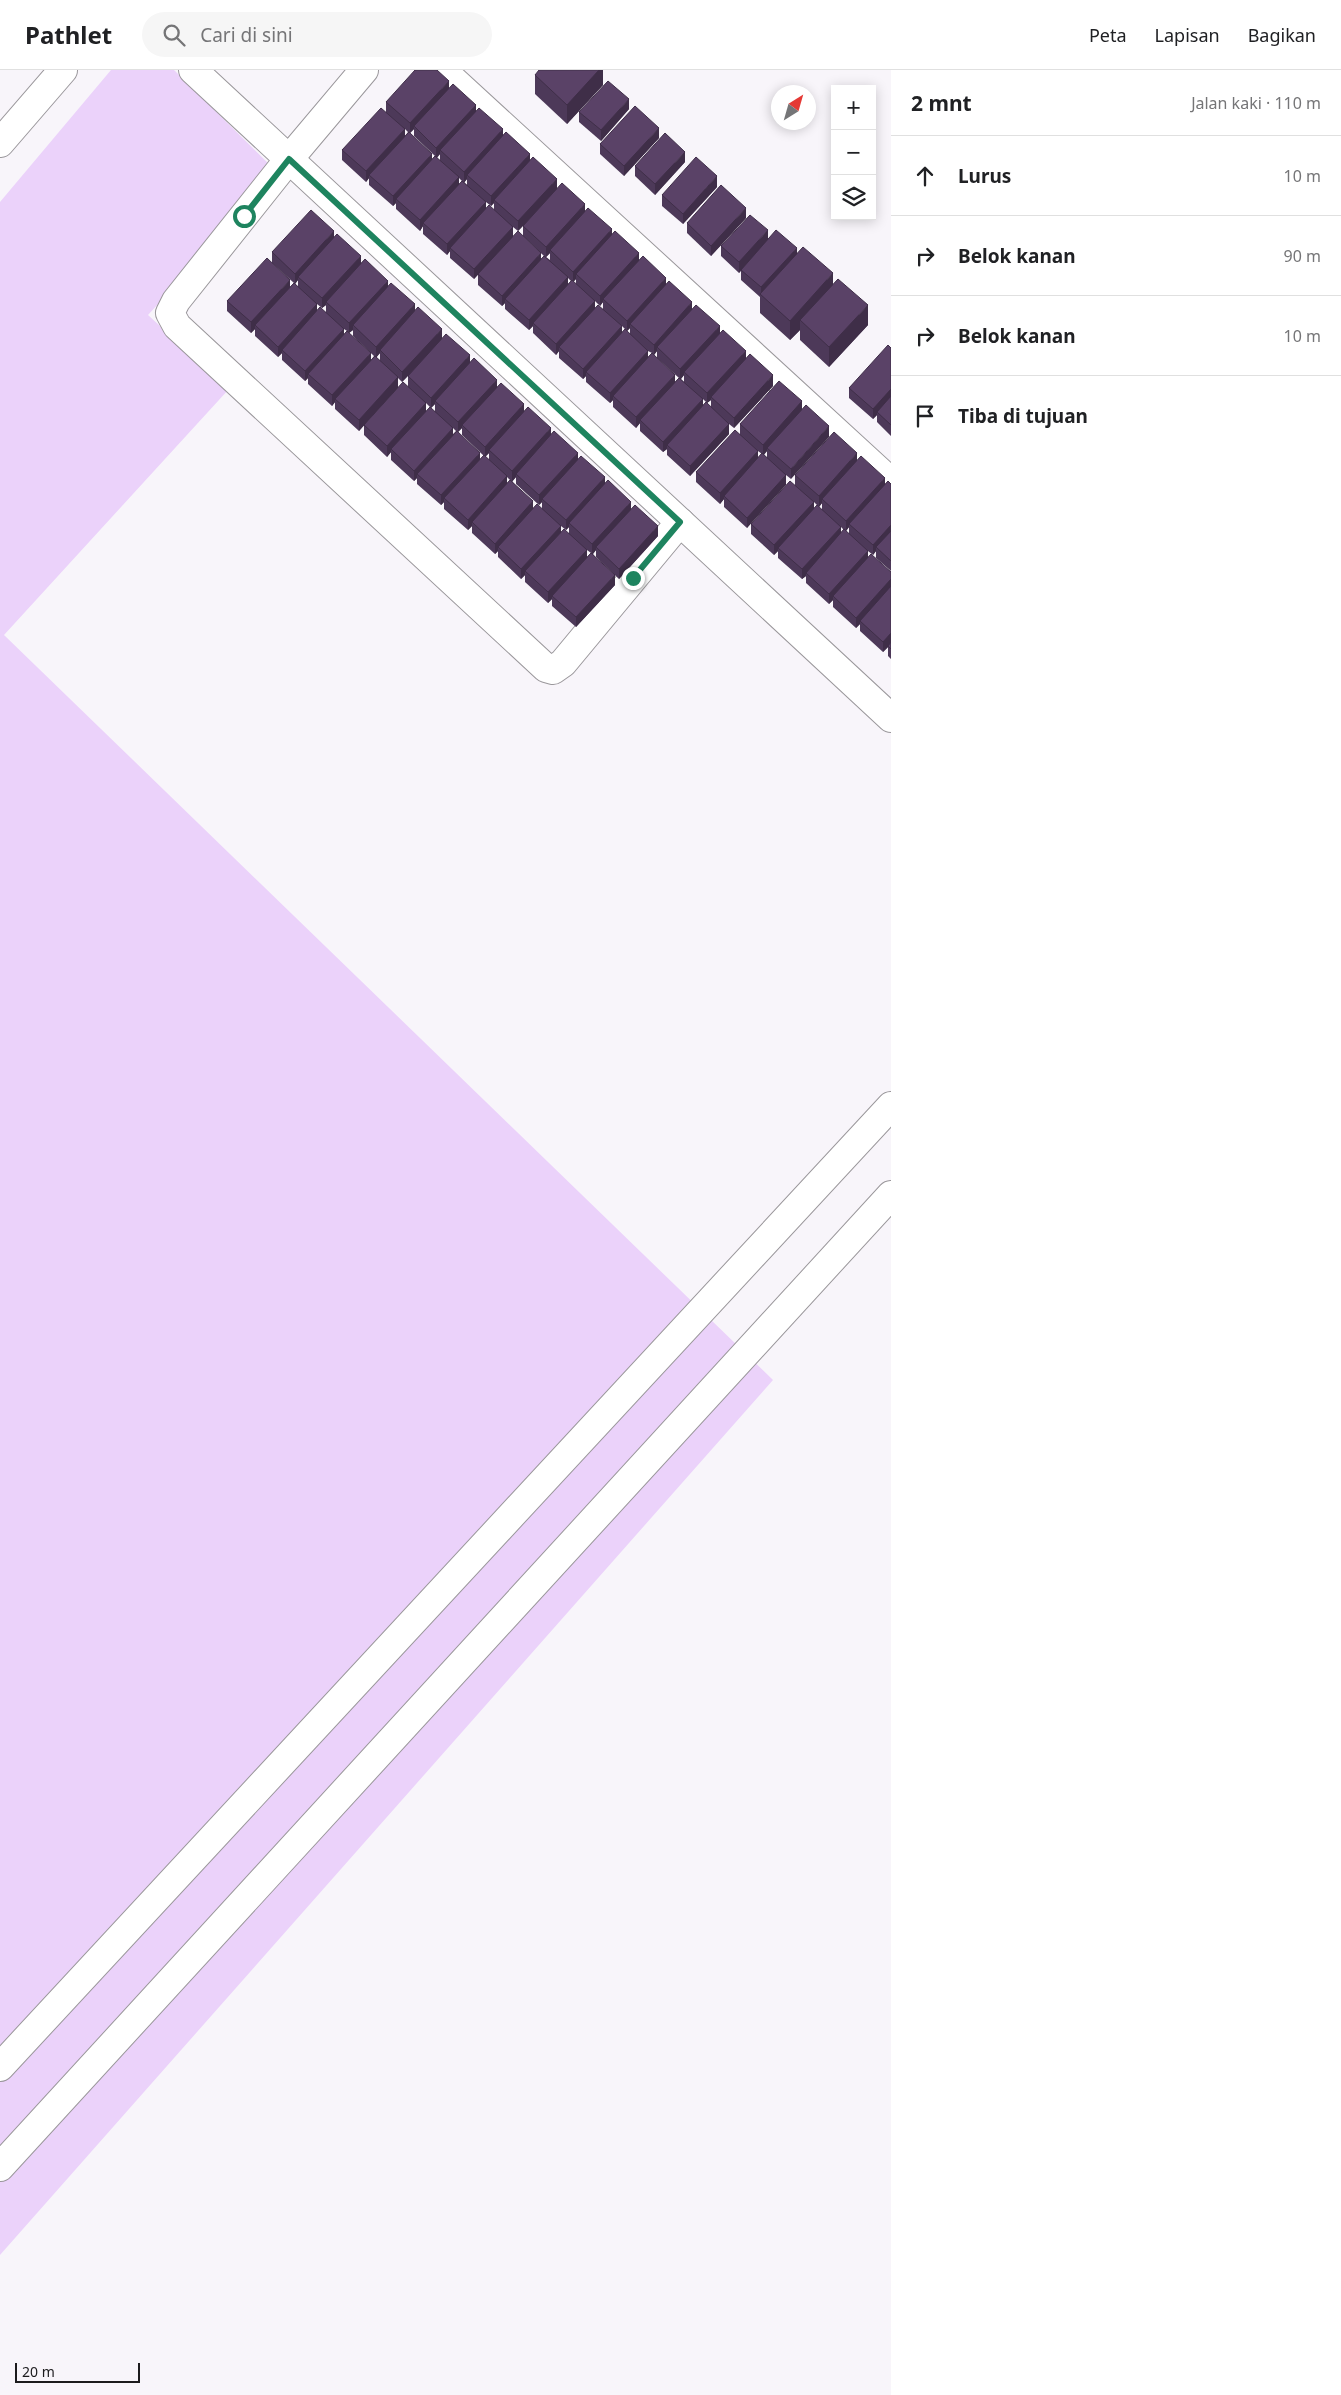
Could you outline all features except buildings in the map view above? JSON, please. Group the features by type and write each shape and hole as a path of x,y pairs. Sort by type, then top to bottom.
{"street":[{"path":"0,143 63,70"},
{"path":"193,70 891,718"},
{"path":"364,70 289,159 176,301 170,314 177,326 546,668 553,670 563,663 680,522"},
{"path":"442,70 891,482"},
{"path":"0,2067 891,1106"},
{"path":"0,2167 891,1194"}],"shaded area":[{"path":"111,70 174,70 278,173 148,315 229,389 4,635 773,1380 0,2255 0,202"}],"route":[{"path":"244,216 289,159 651,495 680,522 633,578"}]}
